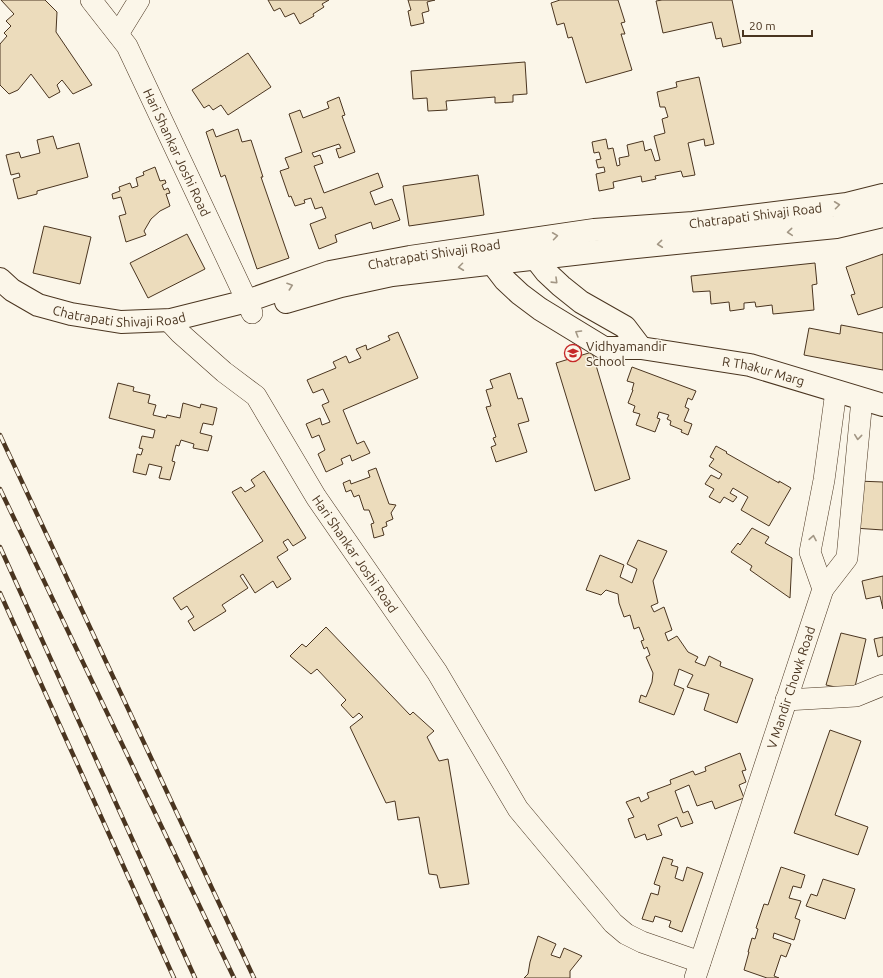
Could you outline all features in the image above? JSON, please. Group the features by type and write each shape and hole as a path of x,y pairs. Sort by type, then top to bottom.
{"main road":[{"name":"Chatrapati Shivaji Road","path":"486,255 522,240 594,230 693,223 839,205 883,195"},
{"path":"0,299 24,313 58,325 107,334 145,336 174,326 250,307 385,276 486,255 535,257 836,227 883,216"},
{"path":"522,240 546,272 581,302 625,327 641,348"},
{"name":"R Thakur Marg","path":"486,255 510,285 535,306 604,348 641,348 750,365 883,405"},
{"name":"Chatrapati Shivaji Road","path":"0,279 12,290 38,305 71,314 121,322 174,326"}],"street":[{"name":"Hari Shankar Joshi Road","path":"91,0 127,46 250,307"},
{"path":"118,34 139,0"},
{"name":"Hari Shankar Joshi Road","path":"174,326 224,372 256,396 316,497 437,672 518,809 613,923 642,942 698,970"},
{"path":"823,589 810,552 824,480 836,391"},
{"name":"V Mandir Chowk Road","path":"698,970 823,589 847,558 862,398"},
{"path":"786,700 856,696 883,685"}],"building":[{"path":"1,0 45,0 57,12 56,32 92,85 73,94 62,80 57,85 60,92 49,98 31,74 18,90 9,94 0,85 0,44 7,36 4,33 11,26 6,21 14,14"},
{"path":"268,0 329,0 322,4 324,7 313,14 314,16 300,24 294,13 285,17 280,8 274,11"},
{"path":"408,0 435,0 427,2 429,11 422,13 424,23 411,26 408,11 411,10"},
{"path":"560,0 618,0 625,22 621,23 625,34 621,34 632,70 586,83 572,37 568,38 564,23 557,25 551,3"},
{"path":"732,0 741,43 723,47 721,38 716,39 712,22 663,33 656,1"},
{"path":"248,53 271,87 228,115 221,105 213,110 209,105 204,108 192,90"},
{"path":"525,62 527,94 513,95 513,102 495,103 495,97 446,101 447,110 428,111 427,98 413,99 411,71"},
{"path":"699,77 714,144 705,146 704,139 688,143 695,175 683,177 681,171 655,176 656,179 642,182 641,176 613,182 614,188 599,191 596,174 605,172 604,167 598,168 596,160 601,159 599,152 594,153 592,142 606,139 608,149 613,148 617,166 620,165 619,158 629,156 627,145 643,141 645,151 651,149 655,161 660,160 654,136 665,133 662,119 668,117 665,107 660,107 657,92 677,87 676,82"},
{"path":"339,97 345,115 342,116 355,152 339,158 336,149 341,148 339,144 312,153 314,157 320,155 323,163 314,166 324,193 378,173 383,187 370,192 375,205 392,199 400,220 373,229 371,222 335,235 337,242 319,249 310,224 326,218 322,207 315,209 311,198 304,200 305,203 295,206 291,196 289,197 280,171 289,168 285,158 302,152 289,114 300,110 303,118 329,108 327,102"},
{"path":"213,129 216,137 238,129 242,142 251,140 263,177 261,177 289,258 257,269 225,175 221,177 206,132"},
{"path":"53,136 57,149 79,143 88,177 37,191 37,194 18,199 13,179 20,177 19,173 11,175 6,155 19,152 21,158 40,153 37,140"},
{"path":"155,167 160,181 165,180 166,183 162,185 164,190 168,188 170,193 166,194 170,206 160,211 151,219 144,231 146,235 126,242 119,216 126,214 121,197 113,199 112,194 120,191 119,187 130,183 132,188 138,186 136,178 144,175 143,172"},
{"path":"478,175 484,215 409,226 403,186"},
{"path":"44,226 91,237 80,284 33,273"},
{"path":"187,234 205,269 148,298 130,263"},
{"path":"883,254 883,307 858,315 851,295 855,294 846,267"},
{"path":"815,263 817,284 812,285 814,310 773,314 772,305 756,307 755,302 744,303 744,309 730,311 729,302 711,304 710,291 693,292 691,276"},
{"path":"841,325 883,333 883,370 804,355 809,328 840,334"},
{"path":"398,332 418,378 343,410 357,444 364,441 370,453 352,461 350,455 341,459 343,464 326,472 318,454 325,450 319,435 312,438 306,424 320,418 322,425 330,422 322,405 329,402 323,389 313,393 307,380 336,368 333,362 346,356 349,363 361,358 356,349 366,345 367,350 390,340 388,336"},
{"path":"592,352 630,479 595,491 556,363"},
{"path":"632,367 696,391 692,400 688,398 685,407 689,409 684,421 692,424 688,435 681,432 682,430 670,425 671,421 667,419 669,415 659,412 657,418 660,419 655,432 636,425 640,414 633,412 635,406 628,403 634,383 627,381"},
{"path":"510,373 518,399 522,398 529,421 518,424 527,452 496,462 491,447 496,445 493,438 496,437 486,407 491,406 486,390 493,388 490,380"},
{"path":"118,383 134,387 133,391 150,395 148,403 156,405 153,415 166,418 167,415 180,418 183,403 200,408 201,404 217,408 213,425 203,423 200,433 212,436 208,451 193,448 194,444 181,440 179,446 176,445 172,461 175,462 170,480 159,478 162,467 149,464 146,475 133,472 137,454 141,455 143,449 139,448 142,436 153,438 155,430 109,418"},
{"path":"716,446 779,483 779,481 791,488 769,526 741,510 748,497 733,488 730,493 737,497 733,502 724,497 720,503 709,497 714,489 705,484 711,475 719,479 722,474 709,466 714,459 710,457"},
{"path":"376,468 389,504 396,505 391,513 393,519 386,522 387,526 382,528 384,535 374,538 371,524 374,523 369,510 364,510 359,495 354,497 351,490 346,492 343,483 350,480 351,484 370,477 368,471"},
{"path":"264,471 306,538 293,546 288,539 283,542 288,550 277,557 291,579 277,588 273,581 255,593 243,574 240,576 248,588 222,605 226,611 194,631 188,621 194,617 187,606 181,610 173,598 263,541 232,492 241,487 245,492 255,486 251,480"},
{"path":"857,481 883,482 883,530 854,528"},
{"path":"752,528 769,537 765,543 792,558 790,598 750,570 752,566 731,552 738,543 740,545"},
{"path":"638,540 667,551 653,581 658,603 651,606 654,612 664,607 672,630 665,633 668,641 677,636 688,652 698,657 695,662 705,666 709,656 721,662 720,666 753,679 737,723 704,710 709,694 687,687 693,675 679,669 674,685 684,689 674,715 639,702 641,695 646,697 652,682 653,673 646,657 650,655 647,647 644,649 641,641 644,640 639,627 634,629 630,615 624,617 619,603 618,594 606,590 601,595 586,590 600,555 624,565 620,577 632,583 637,569 627,564"},
{"path":"883,576 883,609 880,596 866,599 862,581"},
{"path":"326,627 410,715 413,712 434,731 427,737 439,761 448,759 469,884 440,888 437,875 429,874 419,817 398,820 395,801 386,803 350,727 363,717 359,713 353,718 341,705 346,700 317,669 311,674 290,656 302,644 306,647"},
{"path":"841,633 866,639 854,691 826,685"},
{"path":"883,637 883,655 878,657 874,639"},
{"path":"830,730 861,741 835,815 868,827 858,855 794,833"},
{"path":"740,753 746,770 742,771 746,782 739,785 744,798 715,809 712,801 697,806 689,785 675,791 683,813 688,811 693,823 681,827 677,817 658,825 662,835 647,840 645,834 635,838 628,819 634,817 626,802 639,797 641,802 649,798 647,793 671,784 670,780 693,771 695,775 706,771 705,767"},
{"path":"663,857 673,860 671,865 678,867 675,878 683,881 687,867 703,873 682,932 669,927 671,921 655,916 653,922 642,919 651,893 658,895 660,886 654,884"},
{"path":"781,867 805,875 801,888 793,886 789,898 801,901 795,918 800,920 794,940 774,933 773,938 791,944 786,957 781,955 774,976 779,978 767,978 744,970 752,938 755,939 758,929 756,928 764,904 768,905"},
{"path":"823,879 855,889 845,919 806,906 811,894 817,896"},
{"path":"538,936 556,944 551,955 560,958 564,948 582,956 570,971 570,978 524,978 528,974"}],"railway":[{"path":"0,435 254,978"},
{"path":"0,489 234,978"},
{"path":"0,547 195,978"},
{"path":"0,593 174,978"}],"place":[{"name":"Vidhyamandir School","path":"573,353"}]}
